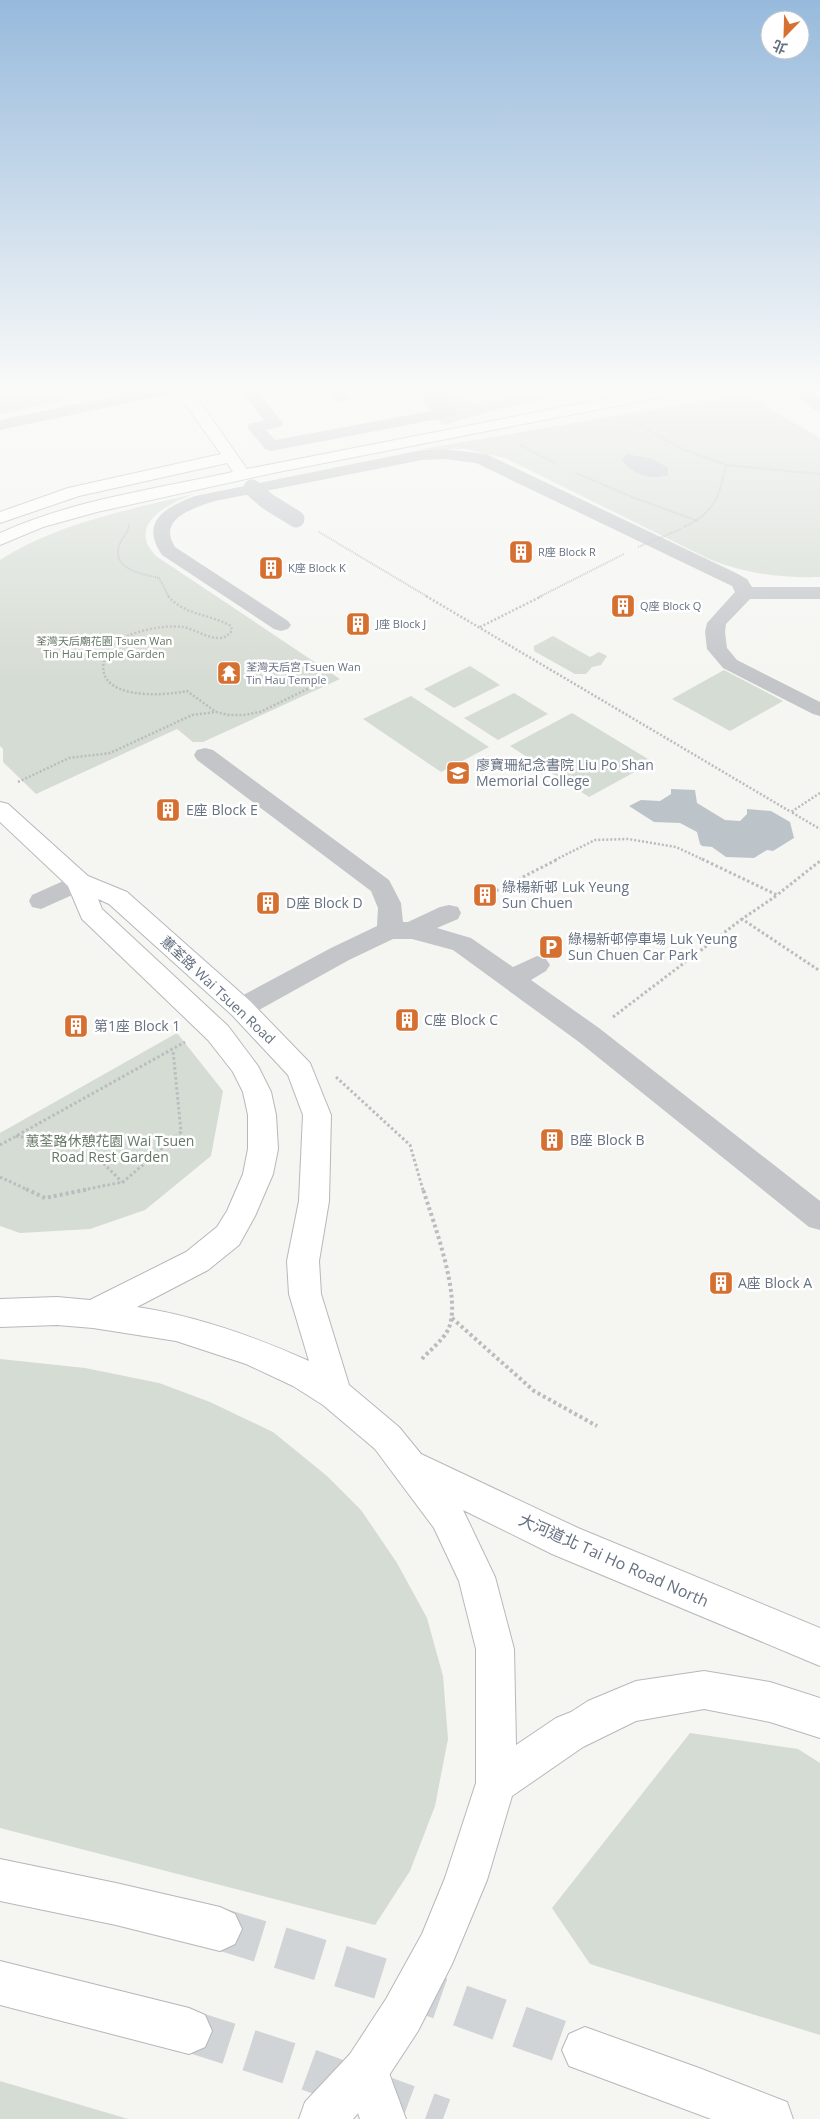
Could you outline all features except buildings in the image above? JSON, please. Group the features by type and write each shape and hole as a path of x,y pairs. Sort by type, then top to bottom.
{"main road":[{"path":"0,518 74,492 106,485"},
{"path":"0,540 37,523 94,507 224,485"},
{"name":"蕙荃路 Wai Tsuen Road","path":"0,809 79,882 118,898 241,1008 300,1070 317,1115 314,1201 303,1261 305,1294 335,1394"},
{"name":"蕙荃路 Wai Tsuen Road","path":"79,882 91,912 218,1033 244,1066 257,1092 262,1115 264,1149 258,1174 240,1216 228,1236 197,1260 93,1314"},
{"path":"0,1312 56,1311 93,1314 176,1326 245,1349 305,1375 335,1394 387,1438 447,1516 477,1577 494,1649 496,1783 466,1880 438,1949 402,2015 366,2070 322,2119"},
{"name":"大河道北 Tai Ho Road North","path":"410,1466 565,1541 820,1647"},
{"path":"496,1783 570,1732 583,1727 602,1715 636,1701 704,1690 770,1702 820,1718"},
{"path":"0,1880 116,1904 220,1929"},
{"path":"0,1983 189,2031"},
{"path":"585,2050 700,2091 770,2119"},
{"path":"366,2070 383,2119"}],"street":[{"path":"251,485 267,501 296,519"},
{"path":"270,485 211,497 180,509 163,522 159,535 160,542 168,551 281,625"},
{"path":"537,485 728,576 740,583 745,593"},
{"path":"820,593 745,593 718,623 715,632 717,649 730,664 820,710"},
{"path":"205,755 380,886 390,904 400,931"},
{"path":"41,901 79,882"},
{"path":"241,1008 340,954 449,913"},
{"path":"400,931 462,944 589,1035 820,1218"},
{"path":"513,979 537,965"}],"path":[{"path":"603,485 699,521"},
{"path":"638,547 699,521 716,503 721,485"},
{"path":"296,519 820,829"},
{"path":"128,522 129,529 119,546 119,561 123,566 159,578 168,598 174,604 190,612 225,622 231,626 232,631 228,636 219,638 182,627 159,628 134,634 114,644 106,652 103,663 104,674 115,686 143,695 163,695 187,691 216,712"},
{"path":"480,627 629,552"},
{"path":"18,782 70,758 110,753 184,718 216,712 230,715 260,712 326,680"},
{"path":"791,812 820,793"},
{"path":"473,897 482,898 595,840 628,839 676,847 777,895"},
{"path":"589,1035 742,919 777,895 820,860"},
{"path":"742,919 820,971"},
{"path":"0,1144 191,1039"},
{"path":"0,1177 45,1198 123,1182 181,1132 173,1050"},
{"path":"333,1074 410,1145 447,1269 452,1318 447,1332 422,1359"},
{"path":"16,1136 88,1148 123,1182"},
{"path":"452,1318 534,1391 596,1426"}],"green space":[{"path":"559,485 820,485 820,577 791,577 750,572 709,559"},
{"name":"荃灣天后廟花園 Tsuen Wan Tin Hau Temple Garden","path":"194,494 162,510 148,525 145,535 148,545 156,556 340,679 203,742 193,742 177,729 36,794 3,762 3,749 0,746 0,560 22,547 69,527 119,512"},
{"path":"553,636 590,657 599,652 607,656 601,665 592,667 586,674 575,674 534,651 534,646"},
{"path":"470,666 500,685 454,708 424,689"},
{"path":"724,670 783,701 730,731 672,699"},
{"path":"514,693 548,714 498,740 464,718"},
{"path":"411,696 489,747 441,772 363,719"},
{"path":"572,713 653,762 589,797 510,746"},
{"name":"蕙荃路休憩花園 Wai Tsuen Road Rest Garden","path":"177,1033 223,1091 211,1156 145,1210 90,1229 20,1233 0,1226 0,1133"},
{"path":"0,1359 85,1368 159,1383 210,1402 273,1432 327,1476 361,1510 397,1563 427,1618 443,1676 448,1739 435,1806 410,1871 375,1925 0,1828"},
{"path":"690,1733 798,1749 820,1763 820,2035 590,1964 552,1908"},
{"path":"0,2081 128,2119 0,2119"}],"shaded area":[{"path":"671,789 695,790 697,803 725,820 740,821 747,814 747,809 771,811 790,822 794,838 773,851 767,850 754,858 726,857 712,847 702,846 697,832 680,823 654,822 629,806 641,800 660,801 671,794"}],"tunnel":[{"path":"220,1929 408,1987 585,2050"},
{"path":"189,2031 304,2068 443,2119"}],"place":[{"name":"R座 Block R","path":"521,552"},
{"name":"K座 Block K","path":"271,568"},
{"name":"Q座 Block Q","path":"623,606"},
{"name":"J座 Block J","path":"358,624"},
{"name":"荃灣天后宮 Tsuen Wan Tin Hau Temple","path":"229,673"},
{"name":"廖寶珊紀念書院 Liu Po Shan Memorial College","path":"458,773"},
{"name":"E座 Block E","path":"168,810"},
{"name":"綠楊新邨 Luk Yeung Sun Chuen","path":"485,895"},
{"name":"D座 Block D","path":"268,903"},
{"name":"綠楊新邨停車場 Luk Yeung Sun Chuen Car Park","path":"551,947"},
{"name":"C座 Block C","path":"407,1020"},
{"name":"第1座 Block 1","path":"76,1026"},
{"name":"B座 Block B","path":"552,1140"},
{"name":"A座 Block A","path":"721,1283"}]}
